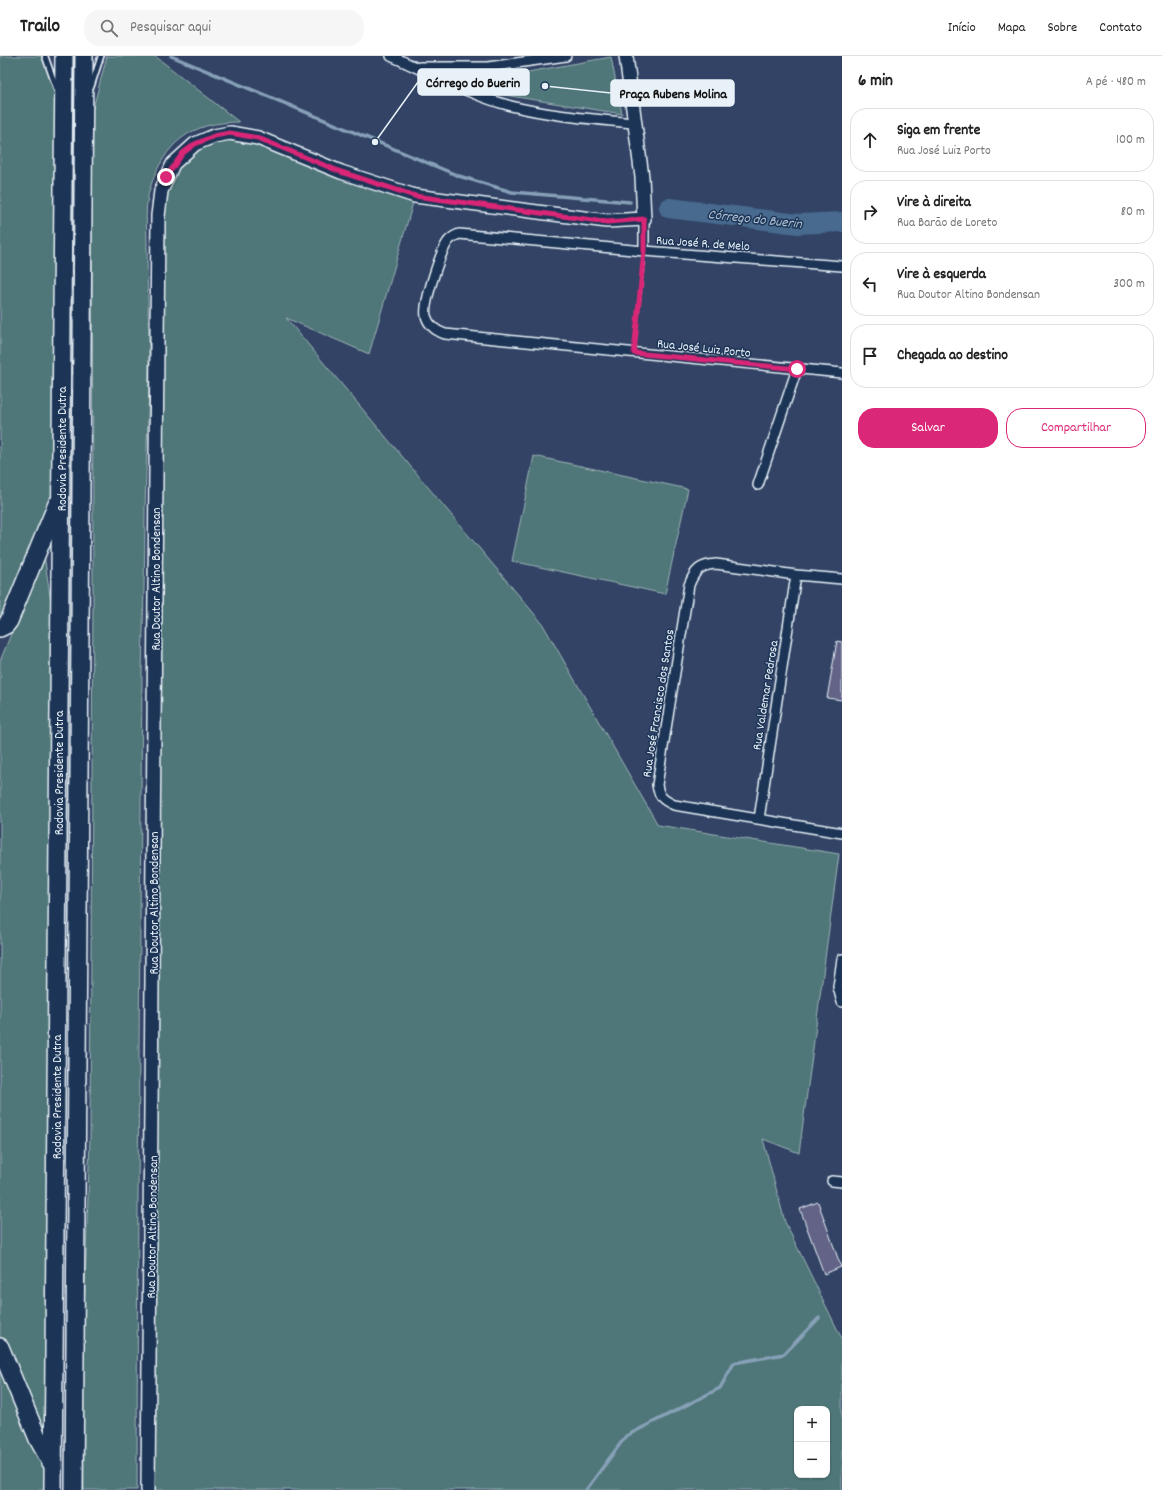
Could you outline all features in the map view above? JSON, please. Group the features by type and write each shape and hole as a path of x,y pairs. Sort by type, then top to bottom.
{"highway":[{"name":"Rodovia Presidente Dutra","path":"53,1490 64,56"},
{"name":"Rodovia Presidente Dutra","path":"74,1490 84,56"},
{"path":"0,628 6,625 9,621 60,497"},
{"path":"0,1347 38,1439 53,1464"}],"street":[{"path":"391,56 481,96 511,105 546,113 634,123"},
{"path":"417,67 488,68 522,59 566,56"},
{"path":"626,56 642,177 644,251"},
{"name":"Rua Doutor Altino Bondensan","path":"148,1490 158,216 161,191 166,177 183,153 195,144 214,136 230,133 258,138 341,172 415,196 607,222 644,219"},
{"name":"Rua José R. de Melo","path":"445,334 436,331 430,325 426,315 426,304 447,242 459,234 644,251 842,266"},
{"name":"Rua José Luiz Porto","path":"445,334 842,373"},
{"path":"758,485 797,369"},
{"name":"Rua José Francisco dos Santos","path":"842,579 796,575 716,564 704,565 694,573 689,585 657,784 659,794 665,801 674,805 842,833"},
{"name":"Rua Valdemar Pedrosa","path":"759,819 796,575"},
{"path":"842,958 838,987 842,1002"},
{"path":"832,1181 842,1182"}],"lane":[{"path":"45,56 63,109"},
{"path":"84,108 101,56"}],"path":[{"path":"634,353 644,251"}],"green space":[{"path":"0,56 45,56 63,109 60,497 0,628"},
{"path":"107,56 155,56 239,122 207,126 182,138 172,147 163,158 156,172 148,195 146,209 149,379 142,674 137,1490 84,1490 83,1343 90,1137 93,599 92,112"},
{"path":"611,57 622,114 498,94 448,78 528,72"},
{"path":"230,133 415,196 369,354 286,318 542,623 658,825 839,854 799,1153 763,1139 785,1222 842,1339 842,1490 148,1490 158,216 183,153"},
{"path":"534,456 688,489 665,594 512,561"},
{"path":"44,554 59,658 53,1490 0,1490 0,661"}],"building":[{"path":"837,641 842,642 842,700 827,698"},
{"path":"818,1202 841,1267 824,1274 800,1209"}],"waterway":[{"name":"Córrego do Buerin","path":"171,56 459,176 512,192 630,202"},
{"name":"Córrego do Buerin","path":"669,208 798,224 842,222"},
{"path":"586,1490 626,1436 720,1388 734,1363 784,1354 819,1318"}],"place":[{"name":"Praça Rubens Molina","path":"545,86"},
{"name":"Córrego do Buerin","path":"375,142"}],"route":[{"path":"166,177 173,164 183,153 202,140 230,133 244,134 258,138 341,172 388,189 415,196 607,222 644,219 644,251 634,353 797,369"}]}
